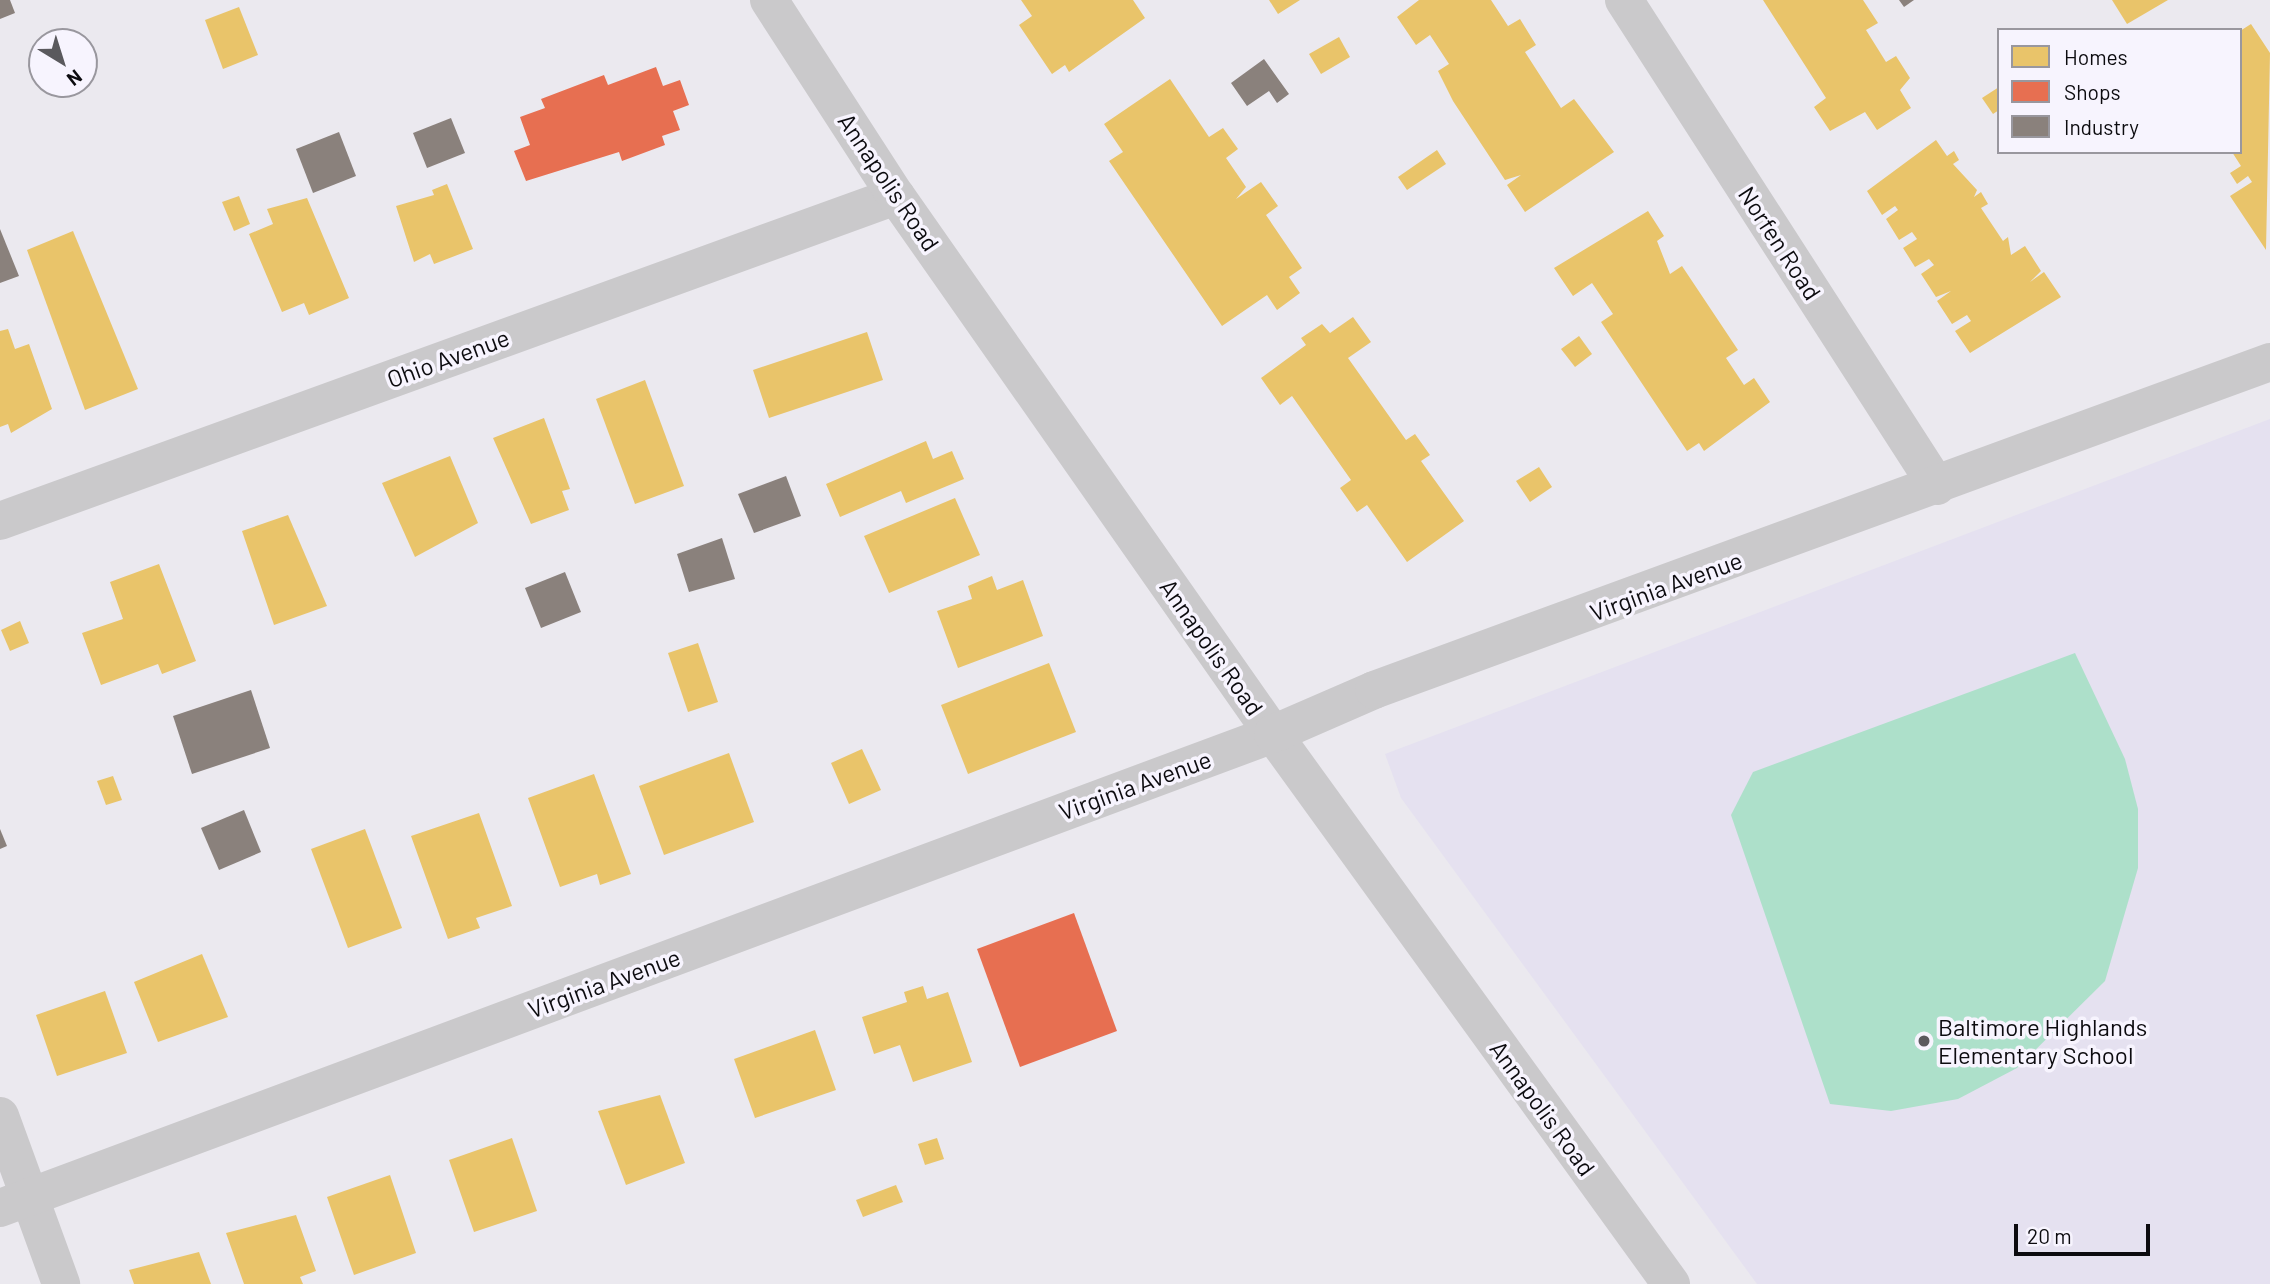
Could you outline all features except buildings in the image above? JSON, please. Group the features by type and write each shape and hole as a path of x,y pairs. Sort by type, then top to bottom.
{"street":[{"name":"Annapolis Road","path":"769,0 896,196 1273,734 1665,1283"},
{"name":"Norfen Road","path":"1624,0 1937,486"},
{"name":"Ohio Avenue","path":"0,521 896,196"},
{"name":"Virginia Avenue","path":"15,1203 1273,734 1374,690 2270,362"},
{"path":"0,1116 15,1203 61,1284"}],"shaded area":[{"name":"Baltimore Highlands Elementary School","path":"2270,419 2270,1284 1757,1284 1401,798 1385,754"}],"green space":[{"path":"2075,653 2125,759 2138,809 2138,868 2105,981 2017,1068 1958,1099 1891,1111 1830,1104 1731,815 1753,772"}],"place":[{"name":"Baltimore Highlands Elementary School","path":"1924,1041"}]}
